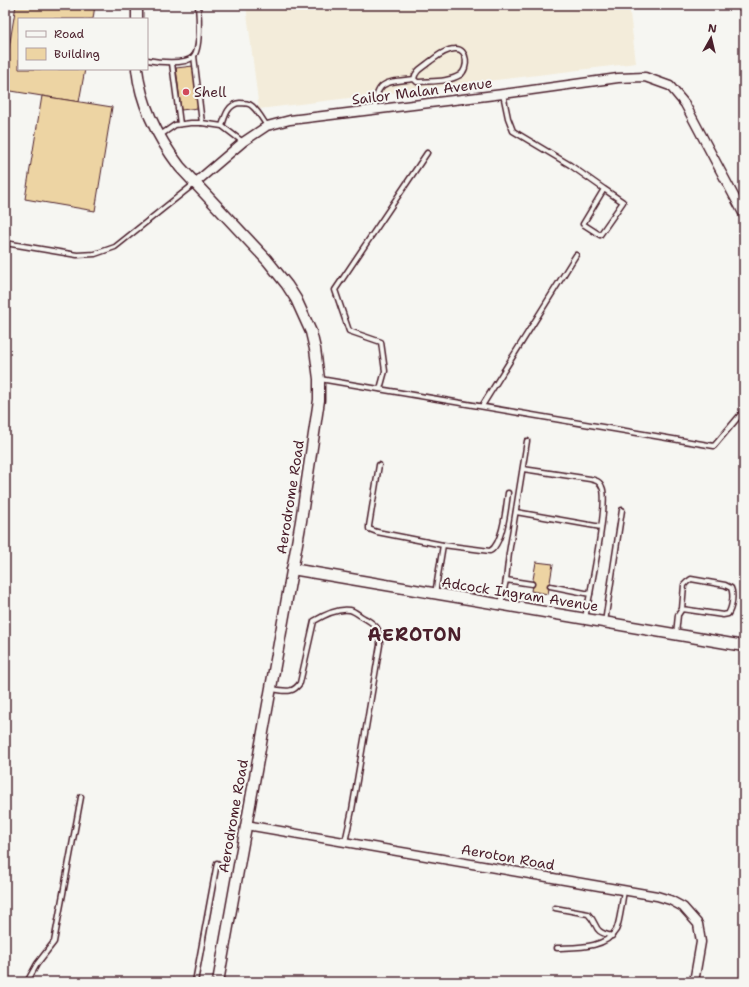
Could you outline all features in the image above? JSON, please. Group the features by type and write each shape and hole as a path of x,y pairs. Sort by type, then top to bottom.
{"street":[{"path":"137,18 138,5"},
{"name":"Aerodrome Road","path":"137,70 140,89 146,108 159,136 172,157 266,260 293,294 311,332 319,379 319,400 316,427 301,521 218,982"},
{"name":"Sailor Malan Avenue","path":"195,183 243,142 267,126 290,120 503,94 618,78 645,77 670,86 685,104 744,215"},
{"name":"Adcock Ingram Avenue","path":"292,569 744,646"},
{"name":"Aeroton Road","path":"246,825 657,896 670,900 683,906 698,924 701,942 694,982"}],"lane":[{"path":"198,5 200,27 198,44 194,56 202,123"},
{"path":"375,110 375,96 377,91 383,85 391,82 414,79 417,82 420,82 448,79 460,75 466,66 462,50 456,48 446,51 416,72 414,79"},
{"path":"148,60 172,63 190,60 194,56"},
{"path":"172,63 180,124"},
{"path":"503,94 508,118 513,131 570,165 604,188 623,202 600,235 583,224 604,188"},
{"path":"222,126 225,116 231,107 237,103 252,105 267,126"},
{"path":"159,136 175,125 202,123 222,126 243,142"},
{"path":"380,388 385,370 381,342 349,331 336,290 427,154"},
{"path":"5,243 77,255 95,254 115,247 195,183"},
{"path":"482,406 576,255"},
{"path":"319,379 380,388 714,446 741,414 744,408"},
{"path":"501,604 527,441"},
{"path":"379,465 369,529 377,532 442,545 490,551 497,543 508,493"},
{"path":"523,469 590,479 600,483 604,492 601,527 585,619"},
{"path":"605,622 622,510"},
{"path":"516,512 601,527"},
{"path":"435,594 442,545"},
{"path":"676,634 678,615 682,609 684,585 687,582 692,578 725,585 731,588 731,609 728,614 723,615 682,609"},
{"path":"506,580 532,584"},
{"path":"550,586 590,594"},
{"path":"271,688 291,691 296,689 300,683 314,621 324,615 341,610 351,610 376,625 380,633 380,645 352,810 345,842"},
{"path":"27,982 37,964 54,942 81,797"},
{"path":"195,982 217,863"},
{"path":"557,948 591,946 612,936 617,929 624,891"},
{"path":"555,908 588,914 592,917 597,930 602,934 612,936"}],"shaded area":[{"path":"246,5 629,5 636,63 259,109"}],"building":[{"path":"16,5 95,5 93,18 18,18 18,70 85,70 79,102 5,90 5,72"},
{"path":"193,66 198,108 181,110 176,68"},
{"path":"42,96 112,107 95,211 25,199"},
{"path":"536,562 553,564 548,594 531,591"}],"place":[{"name":"Shell","path":"186,92"}],"district":[{"name":"AEROTON","path":"415,635"}]}
